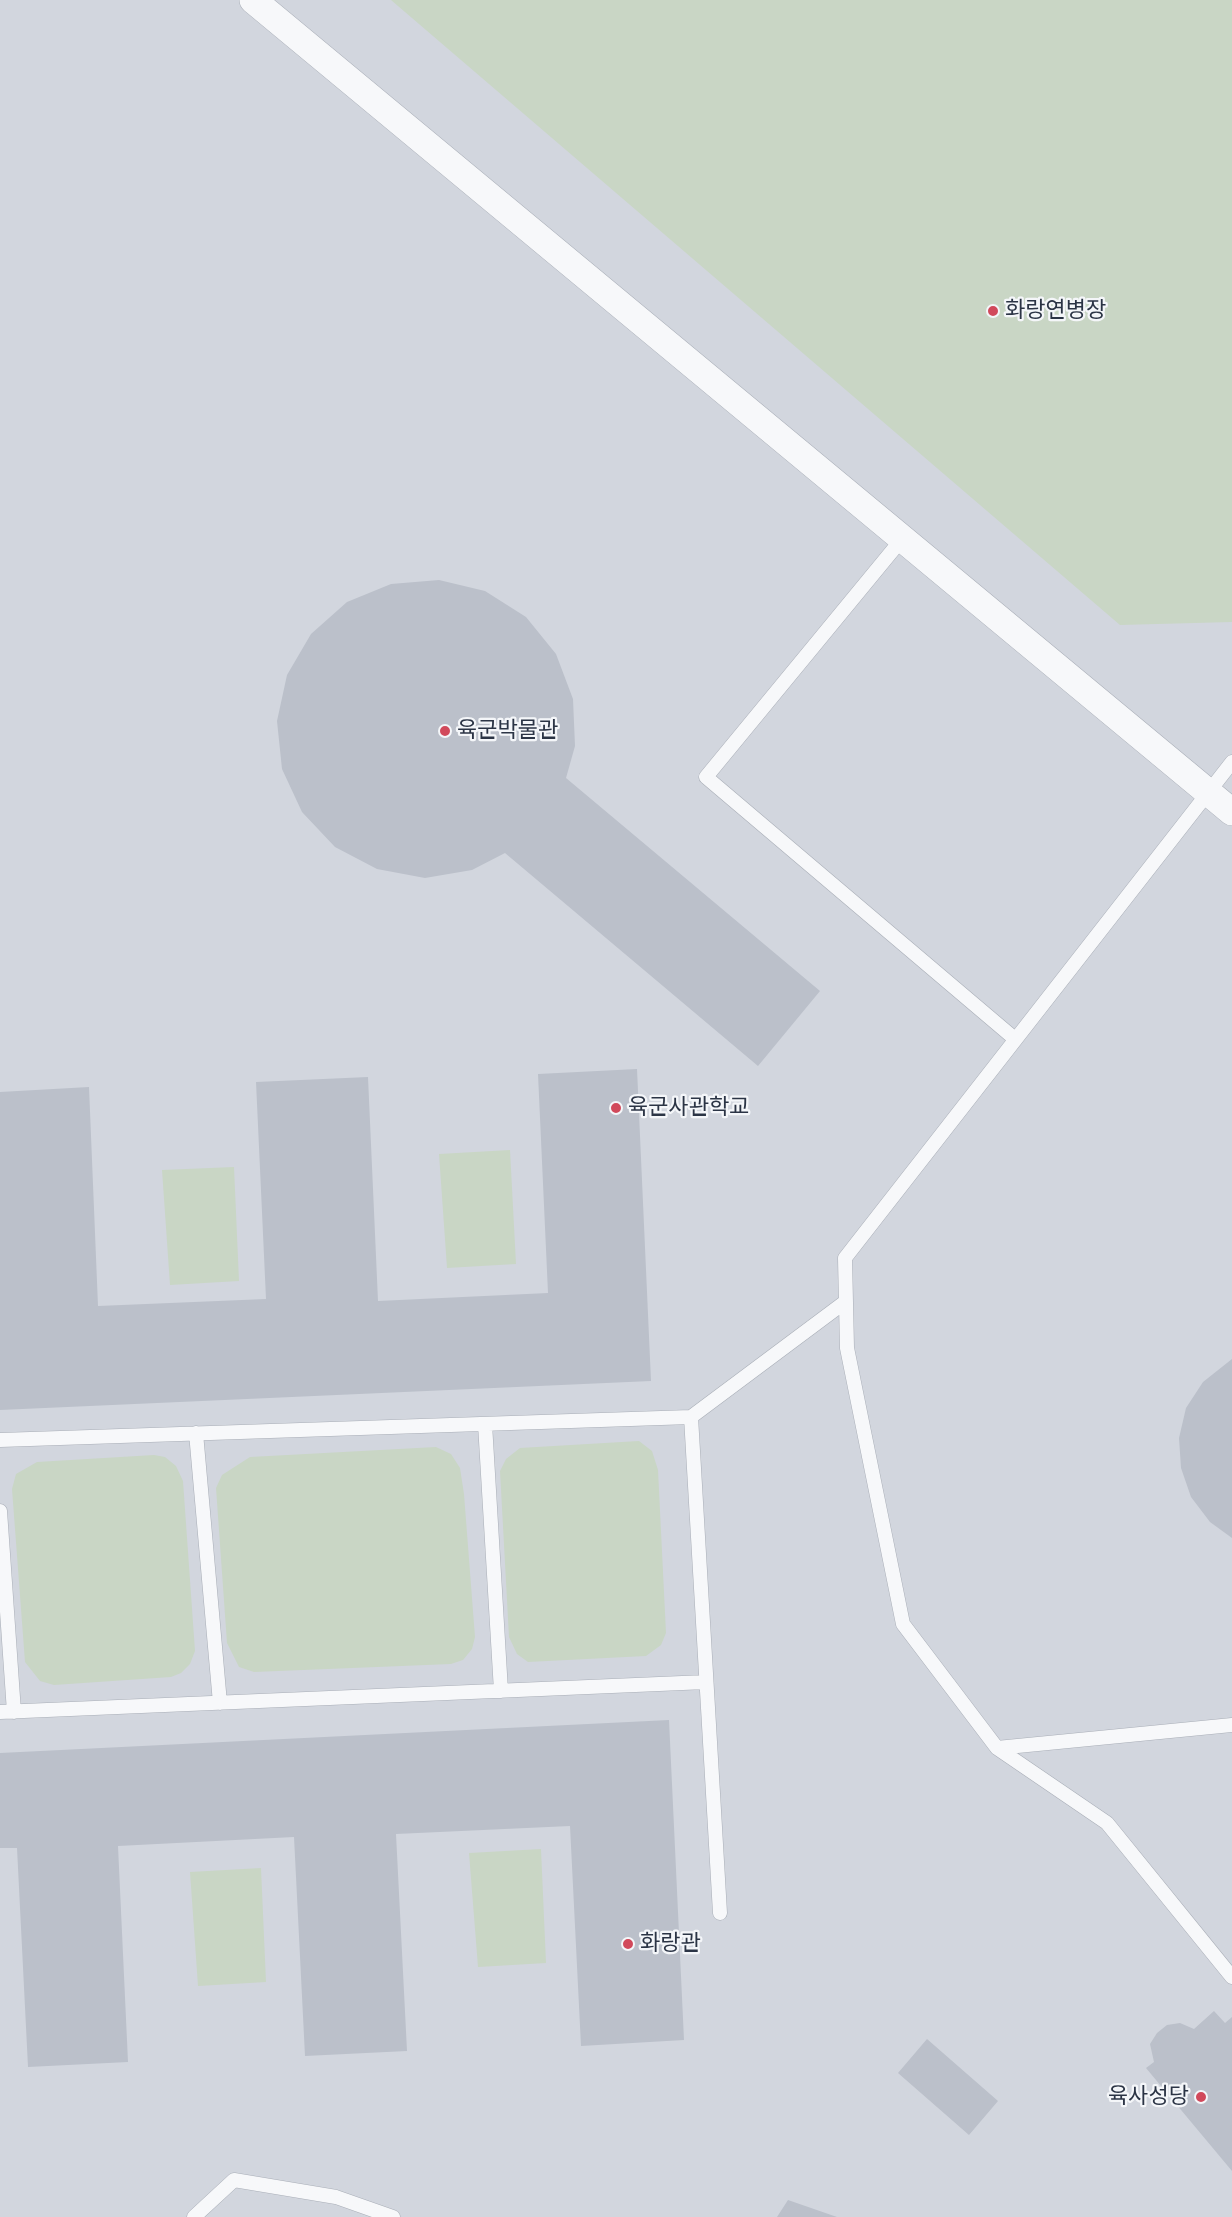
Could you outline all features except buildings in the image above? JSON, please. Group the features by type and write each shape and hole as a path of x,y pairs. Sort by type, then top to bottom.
{"street":[{"path":"253,0 1232,812"}],"lane":[{"path":"902,539 706,777 1015,1039"},
{"path":"1232,762 845,1258 847,1348 903,1624 997,1748 1107,1823 1232,1977"},
{"path":"0,1440 691,1417 845,1302"},
{"path":"691,1417 720,1913"},
{"path":"485,1424 501,1691"},
{"path":"196,1433 220,1703"},
{"path":"0,1511 14,1712"},
{"path":"0,1712 706,1682"},
{"path":"997,1748 1232,1725"},
{"path":"194,2217 234,2180 336,2198 393,2217"}],"shaded area":[{"name":"육군사관학교","path":"0,0 1232,0 1232,2217 0,2217"}],"green space":[{"name":"화랑연병장","path":"391,0 1232,0 1232,622 1120,625"},
{"path":"510,1150 516,1264 447,1268 439,1154"},
{"path":"234,1167 239,1281 170,1285 162,1170"},
{"path":"639,1441 652,1451 658,1470 666,1633 661,1645 646,1656 528,1662 517,1654 509,1637 500,1471 506,1459 520,1448"},
{"path":"436,1447 451,1454 460,1468 464,1494 475,1637 472,1649 463,1660 451,1664 254,1672 239,1667 227,1643 216,1488 222,1475 250,1457"},
{"path":"154,1455 165,1457 176,1466 183,1481 195,1651 190,1664 181,1673 171,1677 54,1685 40,1681 25,1662 12,1489 16,1474 37,1462"},
{"path":"541,1849 546,1963 478,1967 469,1853"},
{"path":"261,1868 266,1982 198,1986 190,1872"}],"place":[{"name":"화랑연병장","path":"993,311"},
{"name":"육군박물관","path":"445,731"},
{"name":"육군사관학교","path":"616,1108"},
{"name":"화랑관","path":"628,1944"},
{"name":"육사성당","path":"1201,2097"}]}
